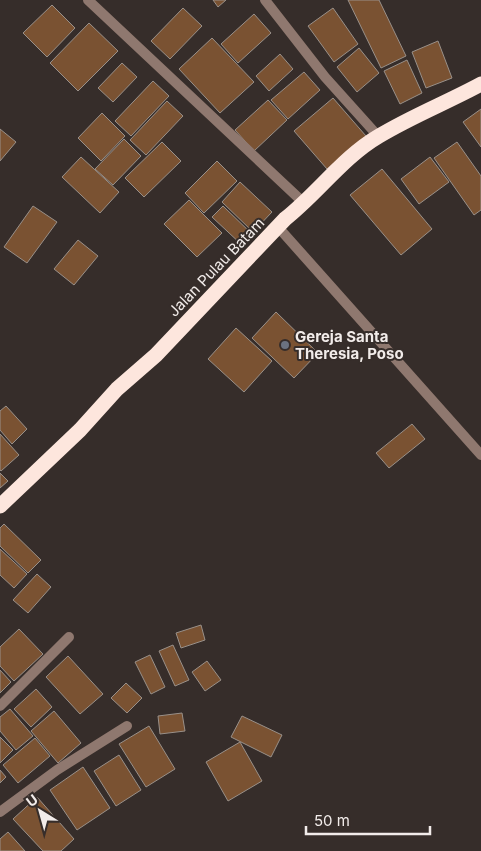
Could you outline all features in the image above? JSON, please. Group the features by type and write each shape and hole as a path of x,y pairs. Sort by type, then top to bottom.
{"highway":[{"name":"Jalan Pulau Batam","path":"0,506 80,430 117,389 156,355 278,227 305,204 344,163 378,136 481,84"}],"street":[{"path":"88,0 305,204"},
{"path":"267,1 336,90 378,136"},
{"path":"278,227 481,455"},
{"path":"0,706 69,636"},
{"path":"0,812 57,770 127,726"}],"building":[{"path":"213,0 226,0 218,7"},
{"path":"348,0 379,0 406,56 381,68"},
{"path":"52,5 75,28 47,57 23,33"},
{"path":"183,8 202,26 170,59 151,41"},
{"path":"333,8 358,44 334,62 308,26"},
{"path":"254,14 271,33 238,63 221,44"},
{"path":"89,23 118,51 78,91 50,63"},
{"path":"212,38 254,82 220,113 179,69"},
{"path":"438,41 452,78 426,88 412,52"},
{"path":"359,48 379,73 357,92 337,67"},
{"path":"280,54 293,69 269,91 256,76"},
{"path":"407,60 422,93 400,104 384,71"},
{"path":"122,63 137,77 113,102 98,88"},
{"path":"304,72 320,90 288,119 271,100"},
{"path":"153,81 169,96 131,136 115,121"},
{"path":"333,98 366,136 327,169 294,131"},
{"path":"268,100 287,120 254,151 235,130"},
{"path":"167,101 183,116 146,155 130,140"},
{"path":"481,109 481,147 463,122"},
{"path":"102,113 125,136 101,161 78,138"},
{"path":"0,129 16,142 0,161"},
{"path":"124,139 141,156 113,185 95,169"},
{"path":"162,142 181,161 144,197 125,178"},
{"path":"457,142 481,176 481,210 474,215 434,158"},
{"path":"81,157 119,192 100,213 62,177"},
{"path":"430,157 449,182 419,204 401,179"},
{"path":"217,161 237,181 204,213 185,193"},
{"path":"382,169 432,229 401,255 350,195"},
{"path":"240,182 272,212 253,232 222,202"},
{"path":"189,200 222,233 197,257 164,224"},
{"path":"33,206 57,222 27,263 4,247"},
{"path":"223,206 253,235 243,246 212,217"},
{"path":"78,240 98,256 74,285 54,269"},
{"name":"Gereja Santa Theresia, Poso","path":"276,312 318,353 294,378 252,338"},
{"path":"236,328 272,361 244,392 208,359"},
{"path":"6,406 27,429 12,444 0,430 0,411"},
{"path":"412,424 425,439 389,468 376,453"},
{"path":"0,434 19,455 1,471 0,470"},
{"path":"0,473 8,481 0,488"},
{"path":"4,524 41,560 28,573 0,546 0,528"},
{"path":"0,549 27,574 14,588 0,575"},
{"path":"37,574 51,587 28,613 13,600"},
{"path":"201,625 205,640 181,648 176,633"},
{"path":"19,629 43,654 14,681 0,666 0,647"},
{"path":"173,645 189,680 175,686 159,651"},
{"path":"150,655 165,687 151,694 135,662"},
{"path":"68,656 103,694 80,714 46,677"},
{"path":"207,661 221,680 205,691 192,672"},
{"path":"0,670 11,682 0,693"},
{"path":"126,683 142,698 127,713 111,698"},
{"path":"36,689 52,707 31,727 14,709"},
{"path":"10,709 33,736 16,750 0,731 0,717"},
{"path":"54,711 81,743 58,763 31,731"},
{"path":"182,713 185,731 160,734 158,716"},
{"path":"242,716 282,735 271,757 231,737"},
{"path":"149,726 175,769 146,787 119,744"},
{"path":"0,737 13,750 0,763"},
{"path":"35,738 50,756 18,783 3,765"},
{"path":"240,742 262,781 228,801 206,762"},
{"path":"119,755 141,790 116,806 94,771"},
{"path":"83,767 110,808 77,830 50,790"},
{"path":"0,770 6,777 0,783"},
{"path":"37,797 74,839 61,851 43,851 13,819"},
{"path":"8,832 25,851 0,851 0,839"}],"place":[{"name":"Gereja Santa Theresia, Poso","path":"285,345"}]}
